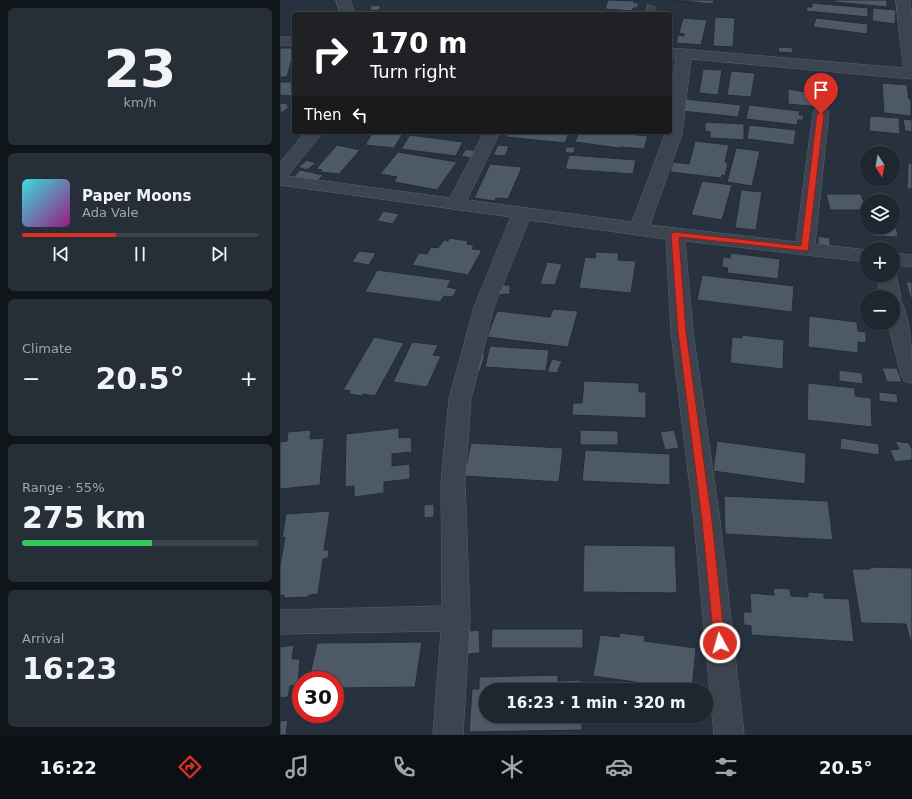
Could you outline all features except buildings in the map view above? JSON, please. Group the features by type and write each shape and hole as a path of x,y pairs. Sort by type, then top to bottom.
{"street":[{"path":"343,0 347,12"},
{"path":"638,229 674,134 677,54 911,74 903,0"},
{"path":"280,41 292,41"},
{"path":"805,249 821,114"},
{"path":"280,174 313,134"},
{"path":"456,204 491,134"},
{"path":"280,180 675,234 860,255"},
{"path":"448,735 456,618 453,482 460,399 484,307 522,213"},
{"path":"675,234 682,332 707,521 729,735"},
{"path":"900,260 912,261"},
{"path":"900,330 912,375"},
{"path":"280,622 456,618"}],"route":[{"path":"720,643 707,521 682,332 675,234 805,249 821,114"}]}
